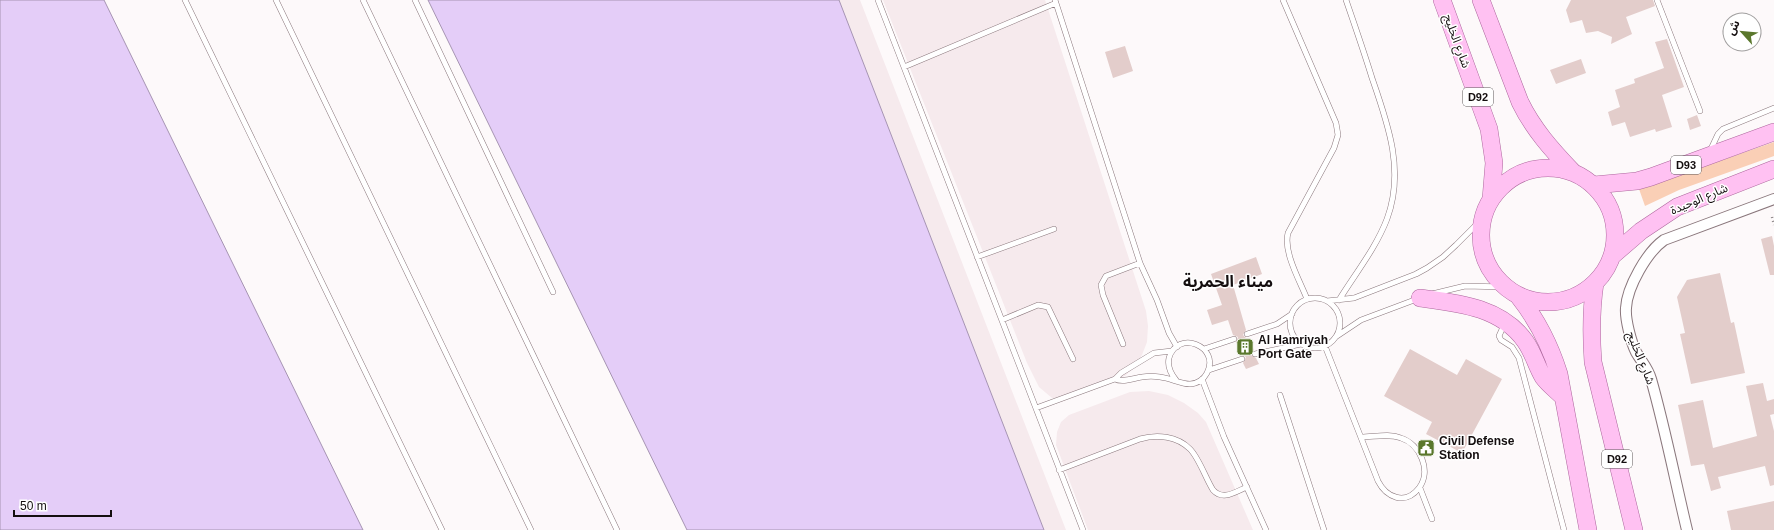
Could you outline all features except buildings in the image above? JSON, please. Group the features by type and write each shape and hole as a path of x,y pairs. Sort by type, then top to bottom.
{"main road":[{"name":"شارع الخليج","path":"1442,0 1489,129 1494,163 1491,199"},
{"path":"1481,0 1520,102 1528,118 1545,142 1572,171"},
{"name":"D93","path":"1594,185 1637,181 1708,157 1774,132"},
{"path":"1519,297 1540,302 1560,301 1578,295 1595,284 1608,266 1615,245 1615,223 1608,202 1594,185 1584,177 1572,171 1559,168 1533,169 1521,173 1509,180 1499,188 1491,199 1484,217 1481,236 1484,255 1492,273 1505,287 1519,297 1533,314 1544,333 1555,360 1588,530"},
{"name":"شارع الوحيدة","path":"1612,256 1641,231 1678,207 1774,169"},
{"name":"D92","path":"1595,284 1591,336 1593,362 1634,530"},
{"path":"1420,298 1485,310 1506,322 1525,341 1545,380 1562,396"}],"street":[{"name":"شارع الخليج","path":"1687,530 1651,377 1635,349 1628,326 1626,309 1628,295 1633,282 1651,254 1664,240 1774,199"}],"lane":[{"path":"185,0 442,530"},
{"path":"276,0 531,530"},
{"path":"363,0 617,530"},
{"path":"415,0 553,292"},
{"path":"878,0 1082,530"},
{"path":"1283,0 1336,123 1338,135 1334,148 1286,238 1288,251 1307,299"},
{"path":"1339,300 1382,231 1392,204 1395,189 1394,154 1388,126 1346,0"},
{"path":"1658,0 1700,111"},
{"path":"904,67 1056,2 1140,263 1158,300 1169,333 1177,347"},
{"path":"1708,157 1718,134 1723,129 1774,108"},
{"path":"1327,301 1354,298 1416,274 1427,268 1452,249 1484,217"},
{"path":"978,257 1054,229"},
{"path":"1123,344 1102,295 1101,285 1106,276 1140,263"},
{"path":"1292,314 1290,327 1292,334 1301,344 1313,348 1325,346 1337,336 1362,320 1442,290 1465,286 1488,285 1505,287"},
{"path":"1248,334 1277,324 1292,314 1301,303 1307,299 1320,298 1327,301 1336,310 1339,316 1340,329 1337,336"},
{"path":"1002,320 1038,305 1048,307 1051,310 1073,359"},
{"path":"1506,322 1498,336 1501,340 1512,347 1519,358 1564,530"},
{"path":"1204,349 1234,338"},
{"path":"1036,408 1115,379 1121,372 1154,353 1172,351 1186,343 1191,342 1204,349 1209,359 1208,370 1202,380 1189,384 1154,376 1120,381 1115,379"},
{"path":"1255,354 1301,344"},
{"path":"1325,346 1361,437 1382,490 1391,496 1402,498 1412,495 1420,488 1424,468 1418,450 1411,443 1402,438 1392,436 1361,437"},
{"path":"1172,351 1168,363 1169,369 1176,380"},
{"path":"1208,370 1242,359"},
{"path":"1202,380 1224,437 1266,530"},
{"path":"1280,395 1324,530"},
{"path":"1059,470 1140,439 1150,436 1159,436 1175,440 1191,450 1215,493 1225,496 1247,487"},
{"path":"1420,488 1432,519"}],"path":[{"path":"1772,217 1774,225"}],"shaded area":[{"path":"0,0 104,0 363,530 0,530"},
{"path":"428,0 839,0 1044,530 687,530"},
{"path":"839,0 860,0 1066,530 1044,530"},
{"path":"883,0 1045,0 1146,311 1148,326 1147,342 1135,367 1125,376 1064,399 1052,398 1039,387 1027,363"},
{"path":"1774,142 1774,156 1679,190 1645,206 1639,189"},
{"path":"1149,391 1168,395 1184,403 1198,413 1206,422 1253,530 1088,530 1056,445 1057,432 1061,422 1069,415 1130,392"}],"place":[{"name":"Al Hamriyah Port Gate","path":"1245,347"},
{"name":"Civil Defense Station","path":"1426,448"}],"district":[{"name":"ميناء الحمرية","path":"1228,281"}]}
